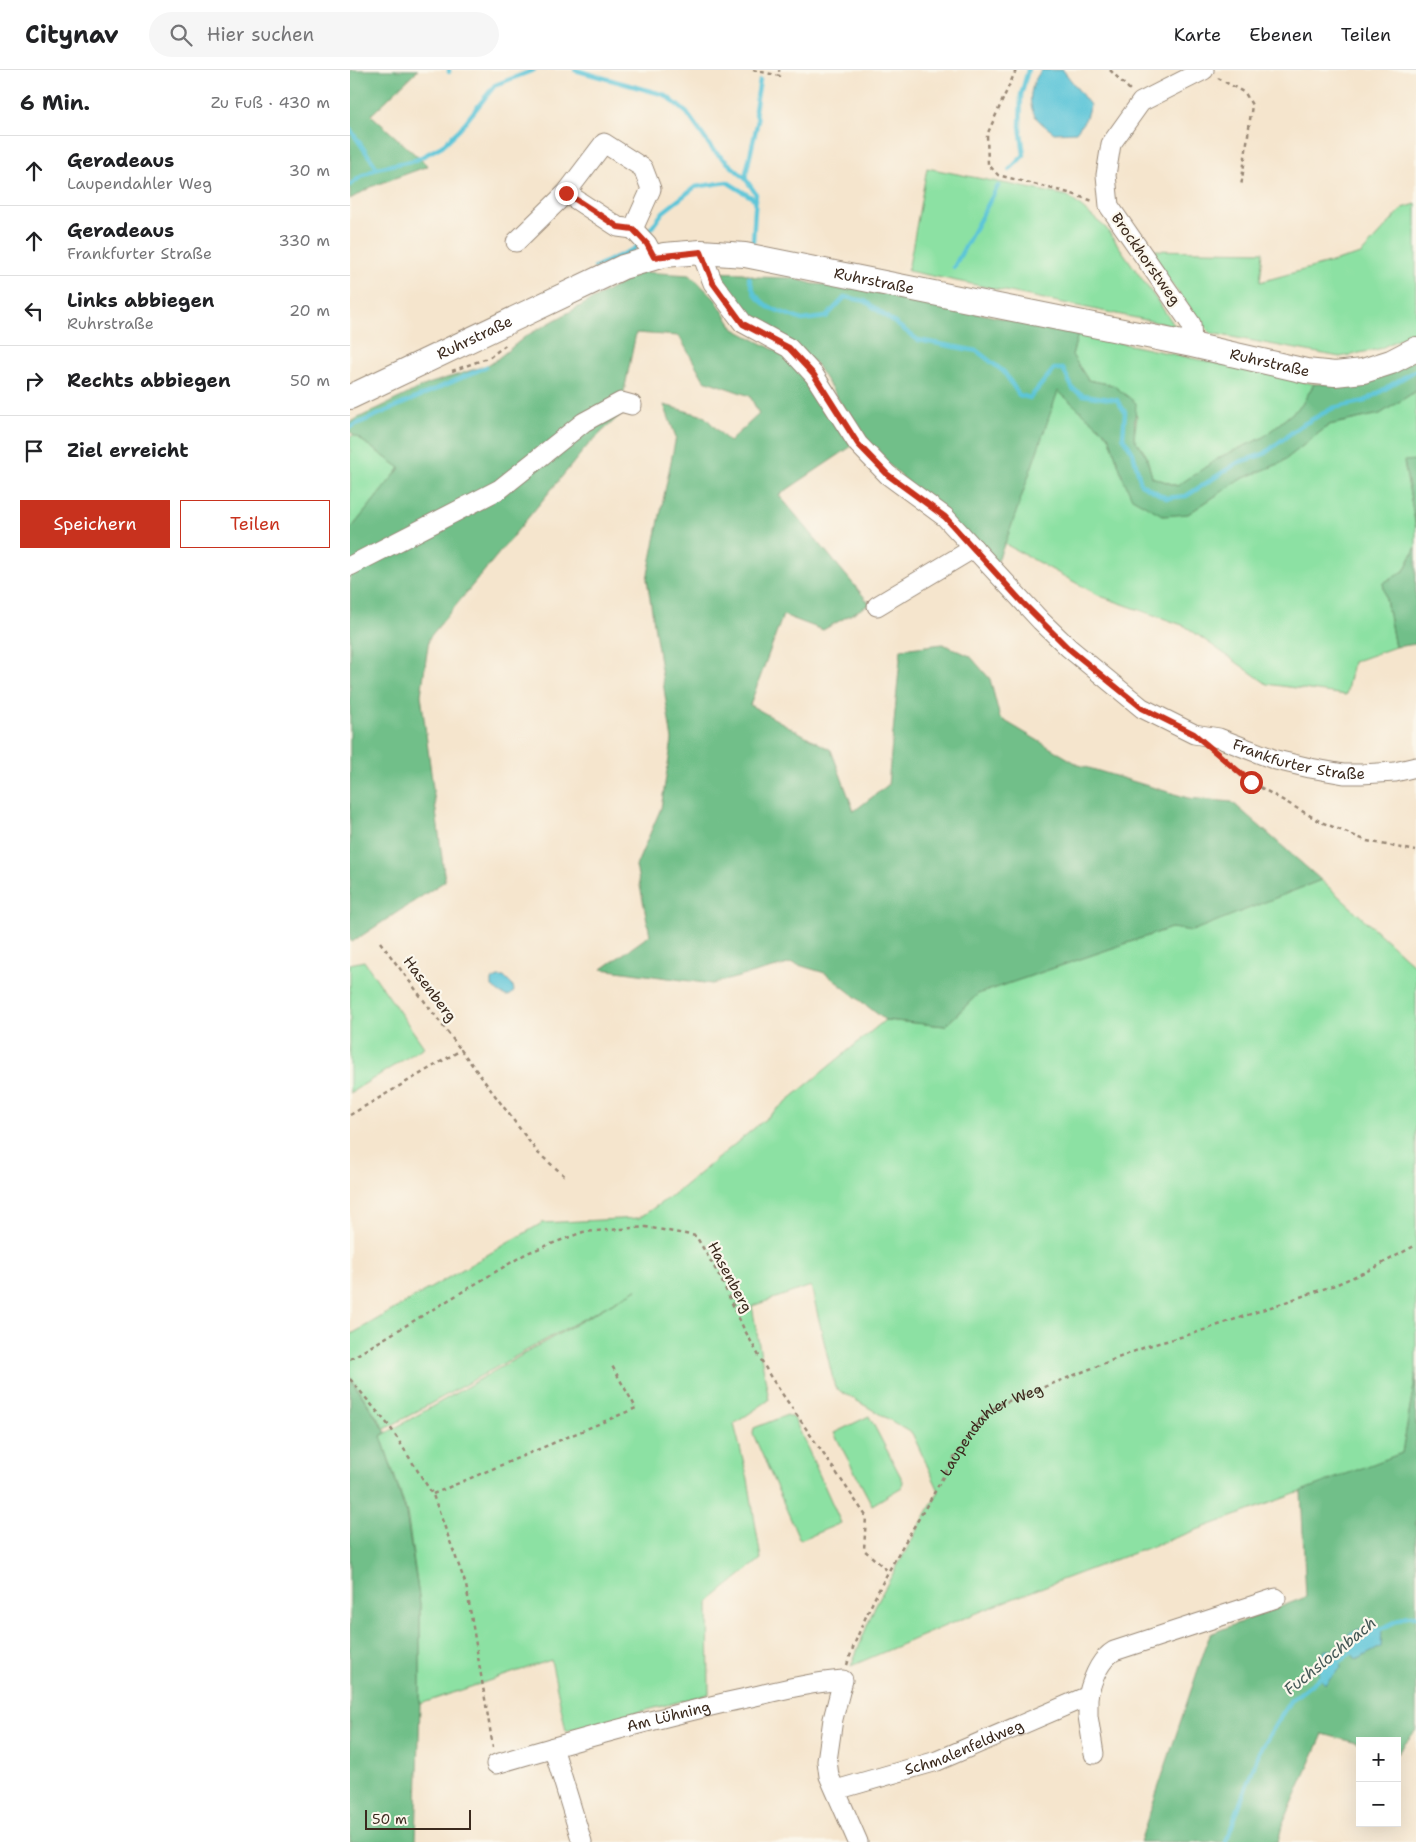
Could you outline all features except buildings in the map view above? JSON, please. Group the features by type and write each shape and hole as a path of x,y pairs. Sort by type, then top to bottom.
{"main road":[{"name":"Ruhrstraße","path":"350,397 622,267 650,250 744,255 1306,371 1335,374 1363,371 1391,362 1416,349"}],"street":[{"name":"Brockhorstweg","path":"1192,346 1191,324 1108,206 1106,175 1111,144 1141,102 1204,70"},
{"path":"516,242 566,193 604,143 643,168 651,189 633,229"},
{"path":"566,193 618,227 633,229 650,250"},
{"name":"Frankfurter Straße","path":"701,252 713,283 743,324 789,348 814,375 858,444 888,475 945,517 1022,602 1068,648 1142,708 1194,734 1219,738 1276,760 1310,768 1344,774 1361,774 1394,772 1416,767"},
{"path":"350,566 500,489 584,422 621,402 632,405"},
{"path":"877,606 974,548"},
{"path":"1094,1754 1088,1716 1088,1696 1093,1678 1114,1650 1276,1598"},
{"path":"843,1680 833,1719 827,1761 830,1776 858,1842"},
{"name":"Am Lühning","path":"496,1764 610,1731 691,1711 817,1682 843,1680"},
{"name":"Schmalenfeldweg","path":"836,1790 937,1761 1088,1696"},
{"path":"553,1747 582,1842"}],"path":[{"path":"753,70 780,76 779,70"},
{"path":"1016,70 987,135 988,164 998,175 1069,193 1108,206"},
{"path":"1110,70 1141,102"},
{"path":"1204,70 1245,93 1252,105 1241,187"},
{"path":"446,373 490,357 511,342"},
{"path":"1216,752 1251,782 1321,822 1367,841 1416,851"},
{"name":"Hasenberg","path":"380,942 538,1153 566,1177"},
{"path":"350,1115 461,1050"},
{"name":"Hasenberg","path":"350,1358 527,1253 583,1232 646,1228 696,1236 720,1277 743,1327 770,1376 866,1516 864,1550 888,1570"},
{"name":"Laupendahler Weg","path":"843,1680 856,1640 888,1570 947,1470 971,1434 989,1412 1001,1404 1134,1351 1195,1333 1354,1277 1416,1245"},
{"path":"433,1495 636,1408 611,1364"},
{"path":"350,1379 390,1427 433,1495 466,1586 496,1764"}],"green space":[{"path":"350,70 418,70 371,115 428,166 373,186 350,199"},
{"path":"927,168 1068,196 1106,228 1175,326 908,271"},
{"path":"1416,204 1416,331 1379,349 1340,357 1210,333 1145,250 1263,252 1260,282 1361,254 1403,208"},
{"path":"642,272 690,275 715,299 734,329 782,354 805,376 852,446 779,495 870,604 823,630 783,615 750,705 831,750 854,811 888,785 901,649 943,644 970,656 990,679 1000,718 1079,765 1188,798 1232,802 1321,880 1192,931 1171,928 978,994 945,1026 885,1020 825,973 792,963 712,984 602,969 650,935 636,866 661,808 672,740 647,579 676,437 664,405 704,416 729,442 759,414 750,396 704,380 679,336 636,333 619,416 588,445 429,638 421,695 445,881 352,942 350,940 350,530 400,468 350,432 350,422 428,384 491,364 526,336"},
{"path":"712,272 743,273 755,277 793,278 813,284 851,287 1078,334 1072,355 1088,380 1113,385 1136,403 1134,438 1146,455 1152,477 1177,486 1222,456 1262,438 1301,406 1314,384 1350,384 1416,360 1416,391 1380,414 1329,425 1281,463 1241,479 1188,514 1164,516 1132,498 1109,436 1058,391 996,565 866,443 816,364 790,342 747,318"},
{"path":"1078,334 1314,384 1301,406 1262,438 1222,456 1178,486 1152,477 1146,455 1134,438 1137,416 1113,385 1088,380 1072,355"},
{"path":"1058,390 1109,436 1123,478 1188,514 1241,479 1281,463 1329,425 1380,414 1416,391 1416,460 1404,462 1416,527 1416,547 1404,571 1383,583 1395,647 1353,662 1346,695 1267,684 1185,626 1100,596 1005,544"},
{"path":"354,435 400,468 350,530 350,437"},
{"path":"1416,460 1416,527 1404,461"},
{"path":"1416,547 1416,644 1395,647 1383,583 1404,571"},
{"path":"1321,880 1416,967 1416,1374 1402,1453 1008,1601 851,1666 875,1606 939,1491 912,1433 835,1388 811,1286 752,1306 769,1400 734,1424 748,1479 761,1559 708,1602 709,1694 566,1731 551,1660 420,1704 420,1604 407,1513 381,1436 637,1289 385,1429 350,1377 350,1335 542,1223 639,1218 677,1192 885,1020 945,1026 978,994 1171,928 1192,930"},
{"path":"364,961 424,1047 350,1093 350,964"},
{"path":"1416,1375 1416,1730 1401,1749 1401,1737 1356,1737 1356,1743 1323,1734 1282,1826 1278,1842 1140,1842 1210,1634 1306,1597 1301,1491 1402,1453"},
{"path":"350,1378 386,1432 381,1436 406,1513 420,1604 420,1704 416,1842 350,1842"},
{"path":"787,1415 794,1418 841,1523 800,1540 753,1434 754,1428"},
{"path":"869,1416 903,1481 902,1487 872,1505 834,1433"}],"water":[{"path":"1042,70 1063,70 1090,105 1085,120 1076,132 1054,133 1036,117 1031,105 1031,93 1035,80"},
{"path":"504,977 513,986 514,991 512,994 509,996 503,995 492,987 492,980"},
{"path":"1374,1624 1382,1629 1381,1647 1356,1660 1351,1652 1349,1633"},
{"path":"1325,1650 1333,1650 1340,1661 1341,1668 1325,1684 1319,1678 1319,1663"}],"waterway":[{"path":"350,185 377,168 416,160 442,146 460,129 495,85 534,70"},
{"path":"575,70 665,95 687,113 713,150 745,178 756,194 753,241"},
{"path":"1009,170 1024,155 1020,126 1021,95 1028,70"},
{"path":"745,178 758,120 755,110 760,80"},
{"path":"350,129 377,168"},
{"path":"645,237 663,212 695,187 727,182 756,200"},
{"path":"954,267 998,186"},
{"path":"595,267 634,249 640,243"},
{"path":"749,278 755,295 768,307 802,320 826,317 845,297 865,301 918,340 977,351 1004,372 1019,395 1030,398 1054,369 1063,369 1073,389 1083,395 1117,400 1125,412 1123,437 1133,453 1141,484 1166,498 1186,496 1239,462 1264,454 1300,426 1333,408 1365,401 1416,370"},
{"path":"350,427 486,367"},
{"name":"Fuchslochbach","path":"1379,1630 1407,1616 1416,1616"},
{"name":"Fuchslochbach","path":"1336,1665 1355,1649"},
{"name":"Fuchslochbach","path":"1226,1842 1259,1752 1290,1701 1322,1676"}],"route":[{"path":"566,193 618,227 633,229 647,244 654,257 701,252 713,283 743,324 789,348 814,375 858,444 888,475 945,517 1022,602 1068,648 1142,708 1194,734 1251,782"}]}
